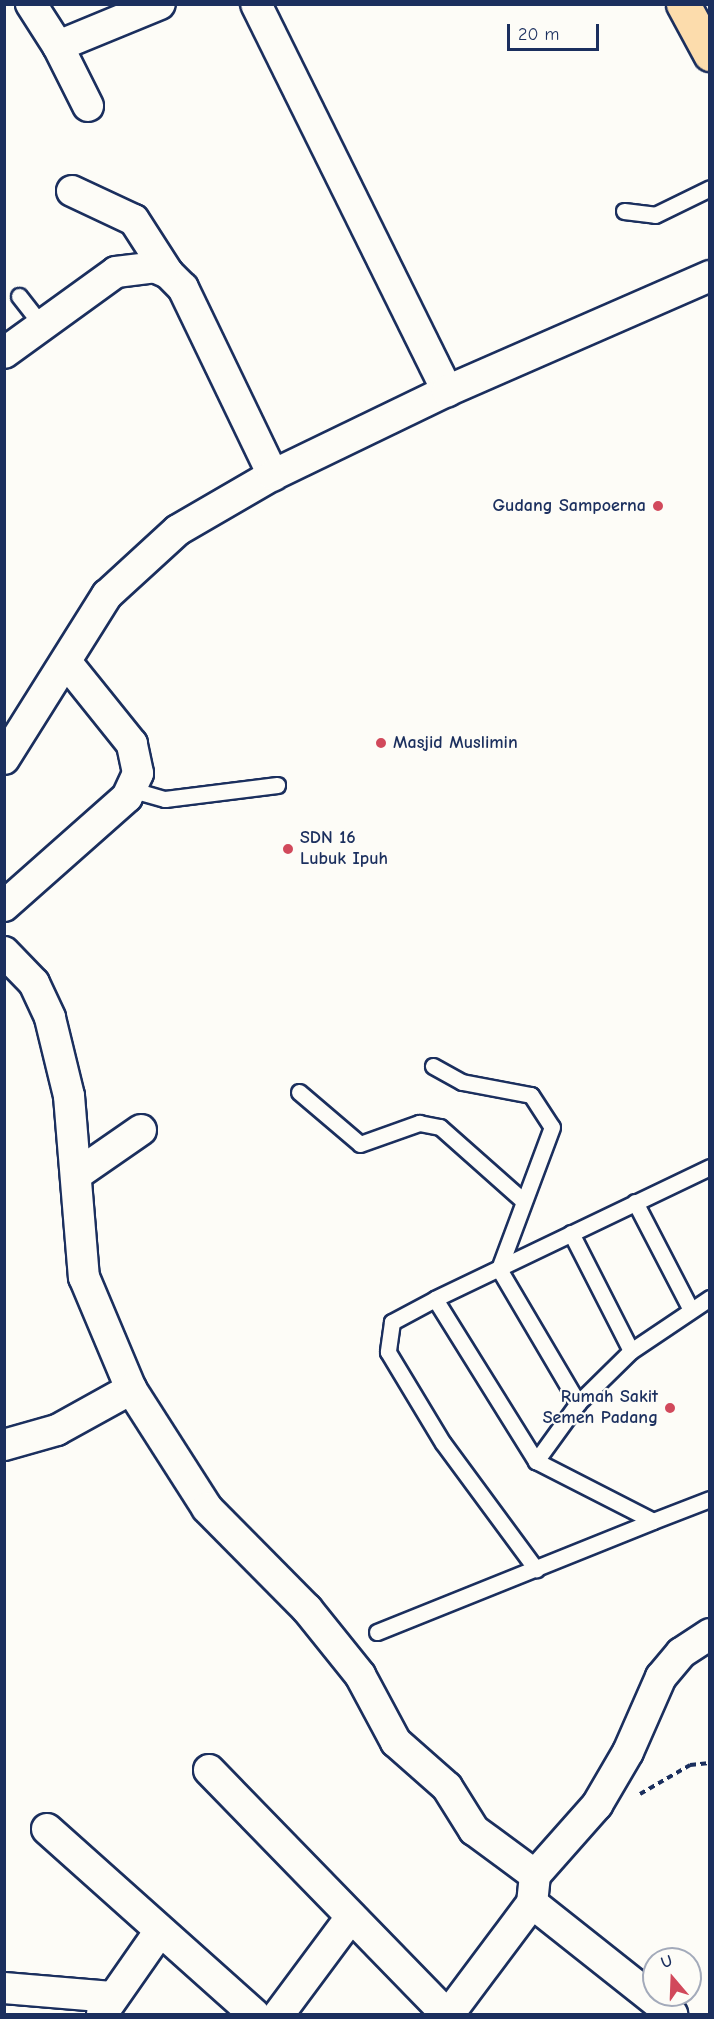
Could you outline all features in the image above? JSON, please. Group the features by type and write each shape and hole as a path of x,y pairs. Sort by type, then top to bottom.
{"highway":[{"path":"683,4 710,54"}],"street":[{"path":"31,4 58,46 88,106"},
{"path":"58,46 160,4"},
{"path":"256,4 447,391"},
{"path":"72,191 134,220 168,273 183,288 273,475"},
{"path":"4,353 116,272 154,267 168,273"},
{"path":"4,759 107,595 146,556 178,530 273,475 447,391 710,276"},
{"path":"4,906 133,790 138,773 132,744 66,662"},
{"path":"4,952 34,983 50,1018 69,1096 84,1277 131,1389 207,1508 307,1609 360,1675 396,1742 447,1787 474,1830 533,1889 672,2014"},
{"path":"76,1176 141,1130"},
{"path":"4,1445 57,1430 131,1389"},
{"path":"208,1770 447,2014 533,1889 597,1805 628,1752 661,1677 681,1653 710,1634"},
{"path":"46,1829 254,2014"},
{"path":"279,2014 351,1917"},
{"path":"4,1988 107,2006 160,1931"}],"lane":[{"path":"624,211 655,216 710,188"},
{"path":"19,296 42,325"},
{"path":"133,790 159,799 277,785"},
{"path":"433,1066 462,1082 522,1091 545,1113 553,1134 521,1199 499,1269 578,1403"},
{"path":"299,1092 360,1144 419,1123 440,1126 521,1199"},
{"path":"536,1569 443,1443 388,1352 393,1322 435,1299 710,1167"},
{"path":"635,1202 690,1308"},
{"path":"572,1233 631,1351"},
{"path":"536,1461 578,1403 631,1351 690,1308 710,1298"},
{"path":"435,1299 536,1461 653,1521"},
{"path":"377,1632 710,1499"}],"path":[{"path":"597,1805 622,1809 690,1765 710,1763"}],"place":[{"name":"Gudang Sampoerna","path":"658,506"},
{"name":"Masjid Muslimin","path":"381,743"},
{"name":"SDN 16 Lubuk Ipuh","path":"288,849"},
{"name":"Rumah Sakit Semen Padang","path":"670,1408"}]}
